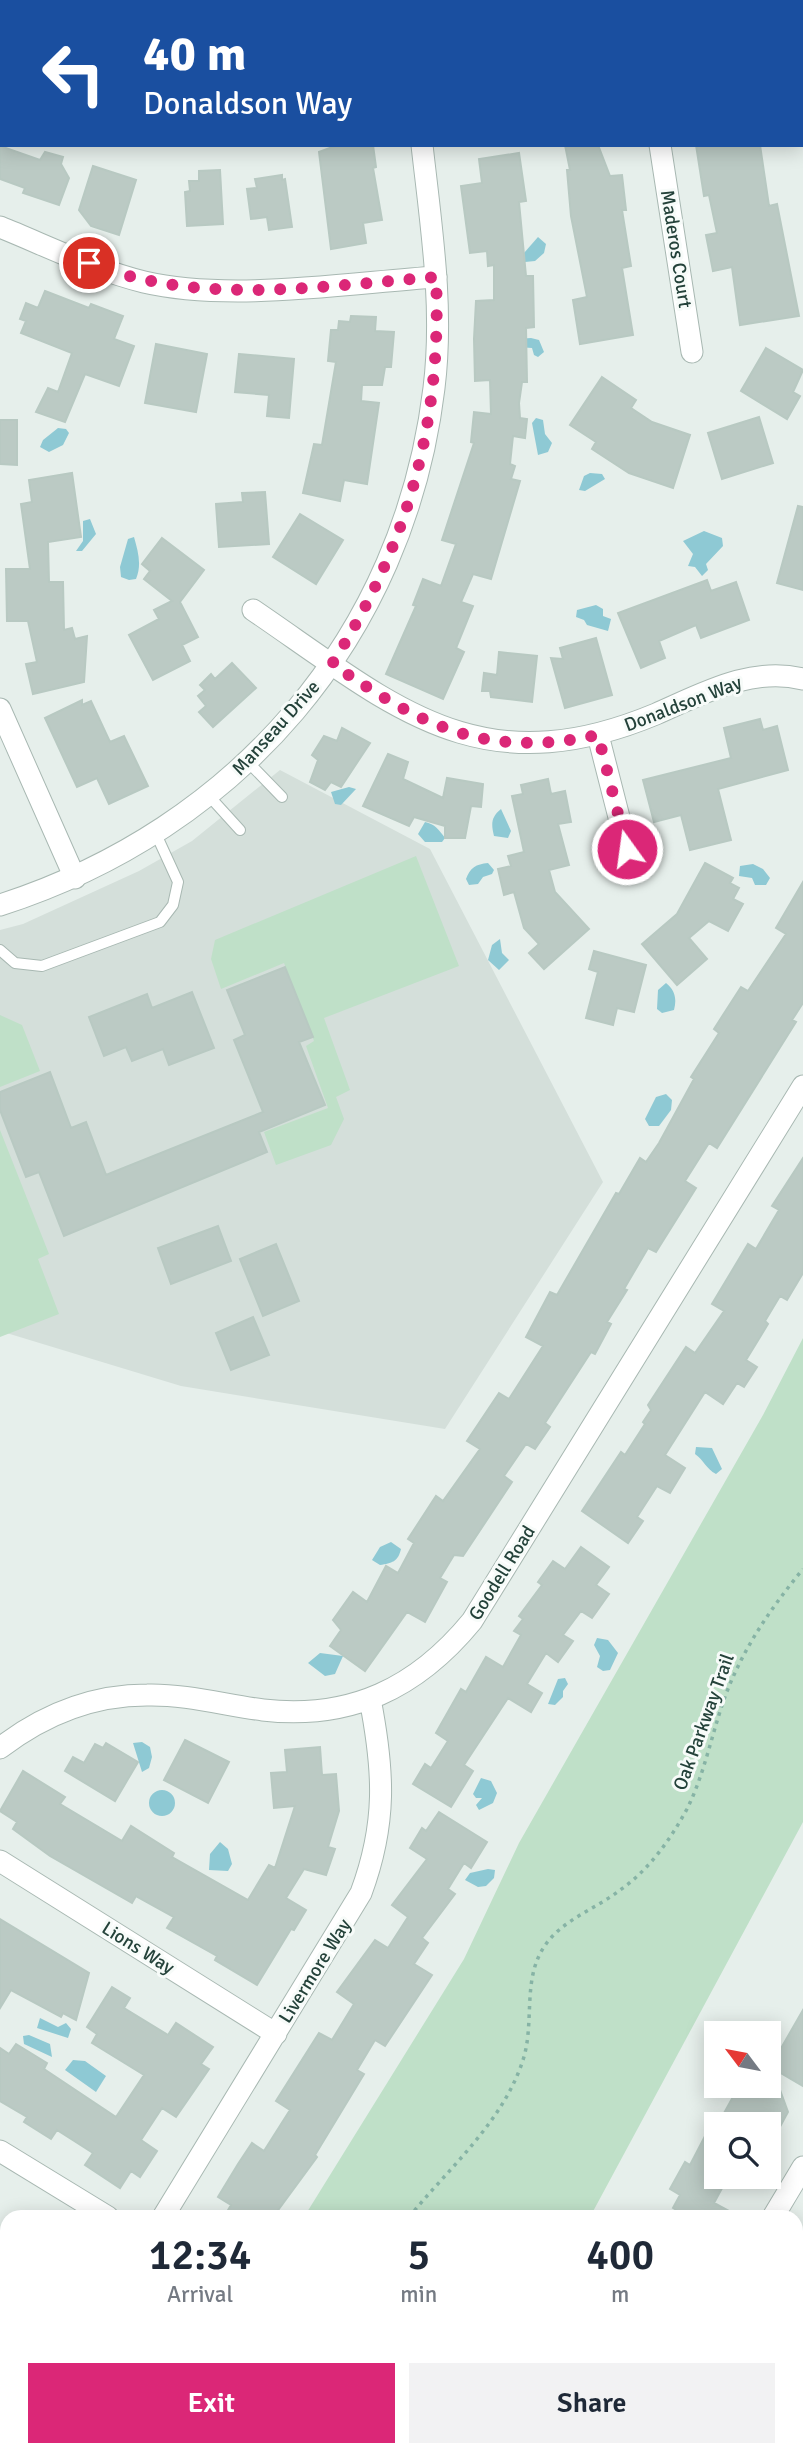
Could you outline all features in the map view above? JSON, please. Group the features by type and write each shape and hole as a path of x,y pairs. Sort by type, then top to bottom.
{"street":[{"name":"Manseau Drive","path":"0,905 75,878 156,834 210,797 280,730 332,664 376,589 414,490 435,386 438,322 436,277 422,147"},
{"name":"Maderos Court","path":"660,147 692,352"},
{"path":"0,227 112,272 146,282 198,290 234,291 436,277"},
{"name":"Donaldson Way","path":"253,610 416,718 456,733 498,741 540,744 598,735 750,678 803,679"},
{"path":"0,709 75,878"},
{"path":"598,735 633,872"},
{"name":"Goodell Road","path":"0,1748 27,1728 55,1714 116,1697 163,1695 294,1713 324,1710 370,1699 419,1674 442,1656 472,1621 803,1086"},
{"name":"Livermore Way","path":"167,2210 348,1918 370,1867 382,1813 382,1772 370,1699"},
{"name":"Lions Way","path":"0,1861 276,2034"},
{"path":"0,2151 97,2210"},
{"path":"778,2210 803,2167"}],"lane":[{"path":"249,762 282,797"},
{"path":"210,797 240,830"},
{"path":"0,950 15,963 42,966 160,922 173,905 178,882 156,834"}],"path":[{"name":"Oak Parkway Trail","path":"415,2210 466,2154 518,2073 527,2047 534,1968 546,1944 567,1924 638,1877 673,1832 699,1783 725,1697 745,1650 767,1614 803,1569"}],"shaded area":[{"path":"280,770 430,849 603,1182 445,1429 181,1386 0,1331 0,930 23,924 139,871 192,841"}],"green space":[{"path":"416,856 459,966 324,1018 350,1090 336,1097 344,1119 331,1145 276,1165 264,1132 328,1108 306,1046 314,1041 284,963 221,989 211,959 215,940"},
{"path":"0,1015 22,1025 40,1071 0,1087"},
{"path":"0,1130 49,1254 38,1259 59,1314 0,1337"},
{"path":"803,1338 803,1822 594,2210 308,2210 464,1959 519,1843 763,1415"}],"water":[{"path":"538,237 546,244 544,253 535,261 525,262 524,253"},
{"path":"517,339 539,340 544,352 538,357 534,355 532,348 517,347"},
{"path":"536,418 543,420 545,434 552,443 548,452 538,455 532,423"},
{"path":"58,428 66,429 69,433 63,445 49,452 40,447 43,440"},
{"path":"590,473 602,474 605,479 585,491 579,490 584,476"},
{"path":"90,519 96,534 82,551 76,551 83,541 83,521"},
{"path":"704,531 722,538 723,546 706,564 708,570 702,576 695,567 688,566 693,554 683,541"},
{"path":"134,537 139,568 136,579 129,580 121,577 120,567 128,539"},
{"path":"596,605 603,609 603,616 611,619 608,631 587,625 584,620 576,617 577,610"},
{"path":"349,787 356,789 341,805 335,804 331,792"},
{"path":"501,809 511,831 508,838 494,836 492,828 495,815"},
{"path":"425,822 439,830 445,838 442,842 425,842 418,834"},
{"path":"488,863 494,870 492,874 483,877 478,884 469,885 466,879 472,869"},
{"path":"753,864 763,869 770,878 766,885 755,885 752,878 739,876 740,866"},
{"path":"500,939 502,953 509,960 499,970 488,960 492,945"},
{"path":"666,983 673,992 675,1006 674,1010 662,1013 657,1009 658,990"},
{"path":"666,1094 672,1100 671,1110 659,1126 649,1126 645,1119 656,1097"},
{"path":"696,1447 712,1448 722,1469 716,1474 710,1470 695,1454"},
{"path":"391,1542 401,1549 396,1559 380,1565 372,1560 380,1547"},
{"path":"597,1638 608,1640 618,1653 610,1670 603,1671 597,1667 600,1656 594,1645"},
{"path":"320,1653 343,1656 335,1674 325,1676 308,1663"},
{"path":"565,1678 568,1684 563,1691 563,1697 555,1705 548,1704 558,1679"},
{"path":"142,1742 150,1747 152,1757 149,1768 142,1772 133,1743"},
{"path":"481,1778 491,1781 497,1793 493,1803 479,1810 476,1805 482,1798 476,1798 473,1794"},
{"path":"162,1790 171,1794 175,1803 171,1812 162,1816 153,1812 149,1803 153,1794"},
{"path":"220,1842 228,1849 232,1864 228,1871 209,1870 210,1854"},
{"path":"495,1870 494,1878 486,1886 478,1887 465,1880 470,1873"},
{"path":"40,2018 58,2027 66,2023 71,2029 68,2038 37,2028"},
{"path":"29,2035 50,2044 52,2057 24,2044 23,2036"},
{"path":"73,2060 85,2061 106,2076 96,2092 65,2070"}],"building":[{"path":"0,147 40,160 45,152 63,157 61,164 69,178 59,205 23,193 25,188 0,179"},
{"path":"333,147 373,147 376,167 373,168 382,220 363,223 366,243 331,249 319,152"},
{"path":"565,147 599,147 610,176 622,175 626,210 622,210 631,266 622,268 633,335 580,344 573,300 587,297 571,216 567,170 570,170"},
{"path":"696,147 760,147 769,206 777,204 799,316 740,325 732,267 713,271 706,235 717,233 709,195 704,196"},
{"path":"519,153 526,201 519,202 526,276 533,276 534,327 526,328 527,382 522,382 519,403 520,418 527,419 525,438 513,436 510,464 515,466 511,479 520,481 491,579 473,574 461,602 473,606 456,648 464,652 443,699 386,674 416,606 413,605 423,579 441,586 456,544 442,540 474,443 471,442 474,412 491,414 490,380 475,381 474,339 476,301 494,300 494,265 488,266 487,251 470,253 461,186 482,183 479,159"},
{"path":"93,166 136,180 119,235 91,226 79,210"},
{"path":"220,170 223,224 187,226 185,192 190,191 189,181 199,181 199,171"},
{"path":"282,175 282,180 285,179 292,227 269,230 267,217 251,219 247,189 257,188 255,179"},
{"path":"45,291 89,308 91,304 123,316 114,339 134,346 119,386 85,374 65,422 36,412 48,388 58,392 72,353 21,333 26,321 20,319 26,303 38,308"},
{"path":"351,316 376,317 375,331 394,332 391,367 385,367 382,385 362,385 361,401 379,403 367,484 344,480 340,501 303,493 314,444 322,445 336,362 328,361 331,330 338,330 339,321 350,322"},
{"path":"156,344 207,354 196,412 145,403"},
{"path":"766,348 803,370 793,392 800,396 787,419 741,391"},
{"path":"239,354 294,359 289,418 267,416 269,395 235,392"},
{"path":"602,377 636,400 631,408 652,422 690,435 673,488 629,473 592,449 596,442 570,425"},
{"path":"759,417 773,463 722,479 708,433"},
{"path":"0,420 17,420 17,465 0,464"},
{"path":"72,473 81,537 48,542 49,582 63,582 64,630 72,628 75,639 87,636 84,682 33,694 26,664 37,662 28,621 7,621 6,569 30,569 21,504 32,502 29,480"},
{"path":"265,492 269,544 219,547 216,504 243,502 242,493"},
{"path":"798,506 803,507 803,590 777,583"},
{"path":"300,514 343,540 316,584 273,557"},
{"path":"162,538 204,570 180,602 198,637 182,645 190,661 153,680 129,635 159,619 154,610 172,601 144,579 150,571 142,564"},
{"path":"707,580 711,591 736,582 749,620 701,638 696,625 659,641 665,658 641,668 618,613"},
{"path":"596,638 612,695 565,708 551,658 563,659 560,648"},
{"path":"499,652 537,656 532,702 491,697 490,691 482,691 484,673 497,675"},
{"path":"232,663 256,688 213,727 199,712 206,706 198,696 205,690 200,685 211,674 215,679"},
{"path":"82,700 82,705 91,701 110,742 124,736 148,786 109,804 97,778 77,787 45,718"},
{"path":"760,719 763,730 777,726 788,770 718,789 731,840 690,850 681,815 654,822 643,780 731,758 724,728"},
{"path":"342,728 370,743 341,787 331,782 325,790 310,782 318,760 312,755 324,736 337,741"},
{"path":"388,754 408,762 403,779 443,798 447,778 483,784 481,807 471,806 465,838 445,838 445,826 414,817 409,826 363,806"},
{"path":"548,779 551,794 565,791 571,822 558,824 569,865 549,870 555,892 589,929 544,969 529,953 539,944 524,928 514,892 504,895 498,869 511,866 508,856 524,852 512,796 523,794 521,785"},
{"path":"705,863 733,878 730,883 739,888 733,899 743,904 728,931 709,921 689,938 707,959 677,985 642,944 677,914"},
{"path":"803,882 803,1003 792,1020 796,1022 717,1148 709,1143 685,1181 696,1188 656,1252 648,1248 607,1322 611,1324 595,1354 591,1352 545,1423 550,1427 535,1449 526,1444 504,1476 512,1482 463,1556 454,1555 440,1578 447,1582 425,1622 407,1612 365,1671 330,1646 341,1630 333,1620 353,1592 367,1602 386,1566 398,1573 414,1543 408,1539 436,1496 443,1501 480,1449 467,1441 499,1393 509,1399 543,1346 526,1337 550,1292 557,1295 616,1193 619,1194 640,1158 646,1162 659,1143 694,1079 691,1077 719,1033 714,1029 741,987 748,991 786,934 776,928"},
{"path":"594,951 646,965 634,1012 617,1008 613,1025 586,1018 598,972 589,969"},
{"path":"285,967 313,1037 299,1042 325,1105 259,1132 267,1152 64,1236 39,1172 26,1177 0,1110 0,1092 50,1072 71,1128 86,1122 106,1175 263,1112 234,1040 245,1035 227,990"},
{"path":"192,992 214,1048 169,1065 163,1049 132,1061 126,1047 104,1056 89,1017 147,994 152,1008"},
{"path":"803,1158 803,1273 787,1300 780,1296 765,1321 768,1324 746,1360 757,1367 744,1387 737,1383 723,1404 705,1392 665,1455 685,1468 670,1493 657,1486 637,1517 643,1521 628,1543 582,1511 621,1452 625,1455 645,1424 643,1422 651,1410 648,1405 686,1347 695,1353 724,1311 712,1304 748,1244 756,1249 779,1210 772,1206"},
{"path":"218,1226 231,1261 171,1284 158,1248"},
{"path":"276,1244 299,1301 263,1316 240,1259"},
{"path":"253,1317 269,1355 231,1370 216,1333"},
{"path":"581,1547 609,1567 596,1585 609,1594 592,1618 581,1611 563,1635 573,1641 558,1662 546,1653 527,1684 542,1693 531,1712 508,1698 464,1765 473,1771 451,1807 413,1784 425,1764 431,1768 448,1741 436,1733 461,1689 466,1692 486,1657 503,1667 521,1635 514,1631 523,1619 519,1616 542,1585 538,1582 553,1561 565,1569"},
{"path":"185,1740 229,1762 208,1803 164,1780"},
{"path":"106,1743 138,1762 115,1801 65,1771 73,1757 84,1763 95,1744 103,1748"},
{"path":"320,1747 322,1775 336,1774 339,1811 328,1847 335,1849 326,1875 304,1869 286,1898 306,1910 294,1930 291,1929 257,1985 215,1960 217,1956 167,1928 174,1917 136,1896 132,1903 50,1856 13,1829 17,1822 0,1811 23,1771 65,1797 60,1804 122,1841 131,1826 174,1853 172,1857 248,1900 269,1865 275,1868 295,1806 274,1808 271,1773 287,1772 285,1750"},
{"path":"439,1812 487,1842 471,1868 464,1863 448,1889 455,1894 422,1938 428,1943 414,1964 432,1975 385,2046 375,2040 357,2070 364,2074 315,2155 317,2157 278,2210 228,2210 231,2205 218,2197 238,2164 252,2143 264,2151 290,2110 276,2101 319,2033 332,2040 354,2004 337,1992 375,1940 388,1948 408,1917 392,1905 427,1859 410,1848 422,1828 426,1831"},
{"path":"0,1919 89,1973 76,2020 63,2013 61,2017 11,1990 0,2008"},
{"path":"112,1987 130,1998 124,2008 168,2035 176,2023 213,2047 201,2064 209,2069 176,2117 162,2108 141,2140 157,2151 140,2177 131,2171 120,2188 85,2165 93,2153 57,2130 51,2139 24,2122 27,2117 0,2101 0,2048 9,2054 16,2044 47,2063 44,2069 116,2117 144,2075 92,2043 97,2034 87,2027"},
{"path":"803,2010 803,2086 781,2073 781,2048"},
{"path":"781,2093 788,2112 781,2125 781,2112 725,2112 732,2098 781,2098"},
{"path":"704,2138 704,2189 722,2189 714,2203 727,2210 673,2208 680,2195 670,2189 685,2162 690,2165"}],"route":[{"path":"89,263 146,282 198,290 234,291 436,277 438,322 435,386 414,490 376,589 332,664 416,718 456,733 498,741 540,744 598,735 627,849"}]}
